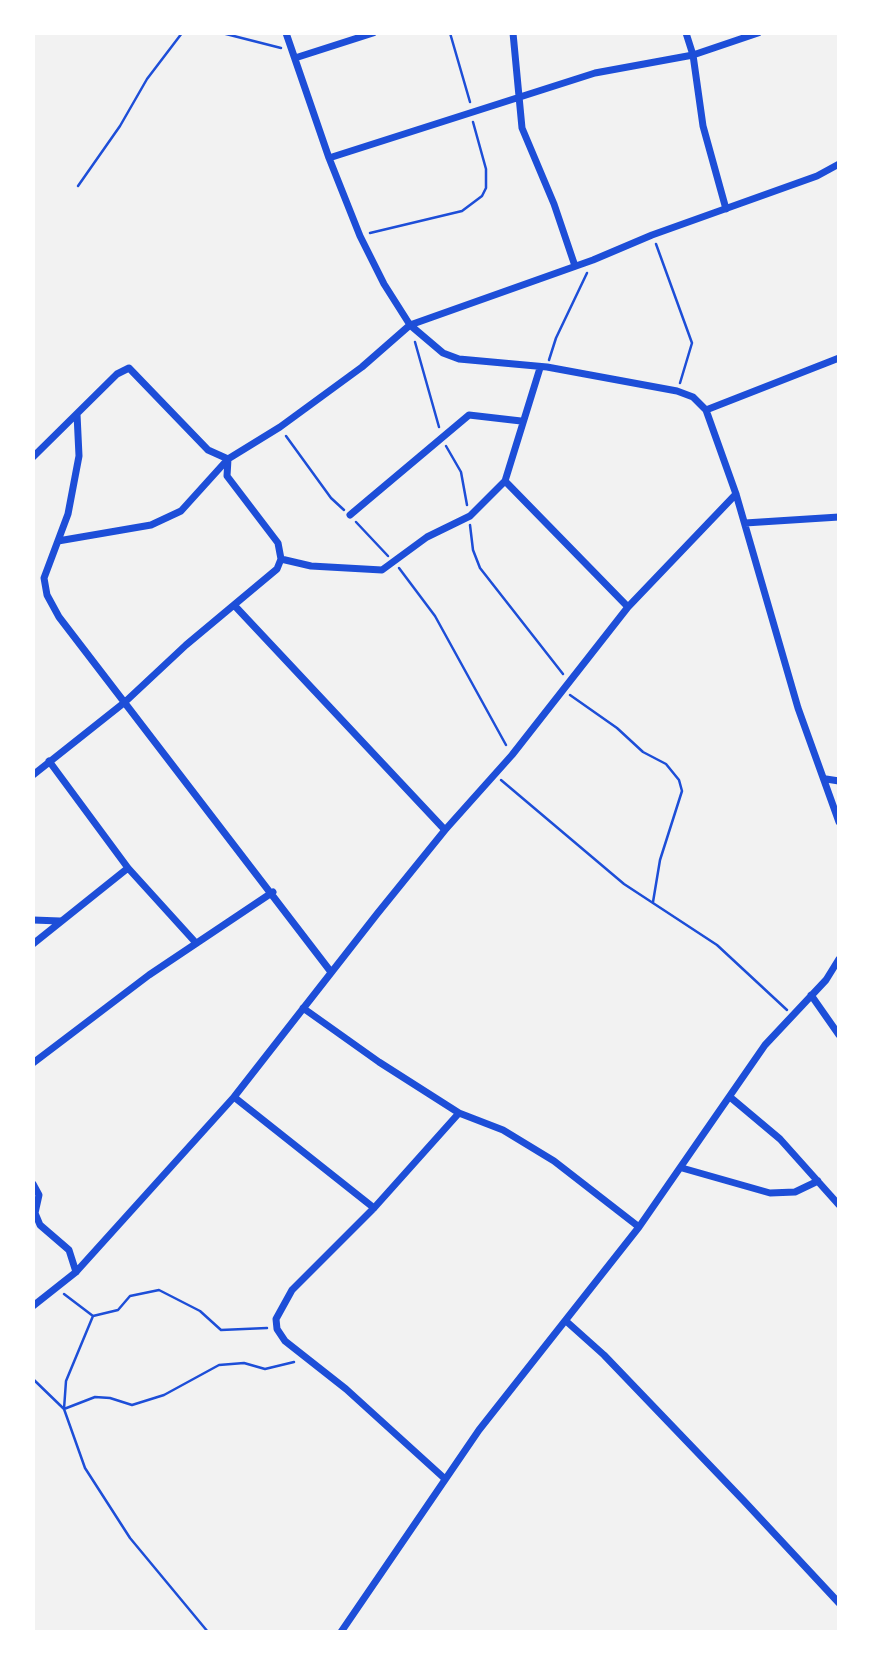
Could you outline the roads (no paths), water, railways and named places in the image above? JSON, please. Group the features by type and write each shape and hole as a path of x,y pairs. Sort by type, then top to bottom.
{"street":[{"path":"286,33 329,159 360,236 384,284 410,326 443,353 459,359 543,368 677,391 693,397 706,410 745,523 798,708 826,779 839,822"},
{"path":"294,56 373,33"},
{"path":"513,33 522,128 554,204 575,265"},
{"path":"686,33 693,55 703,126 726,209"},
{"path":"329,159 594,73 693,55 758,33"},
{"path":"58,541 150,524 181,511 228,460 280,427 362,367 410,326 817,176 839,164"},
{"path":"706,410 839,358"},
{"path":"33,457 117,374 129,368 208,450 228,460"},
{"path":"281,559 312,566 382,570 427,537 470,516 505,481 521,421 543,368"},
{"path":"78,414 79,456 68,514 44,578 47,595 59,617 273,892 331,972"},
{"path":"349,516 442,440 458,421 469,415 521,421"},
{"path":"33,775 125,702 277,569 281,559 278,543 227,475 228,460"},
{"path":"505,481 628,607"},
{"path":"33,1306 76,1272 234,1097 444,830 565,691 628,607 736,494"},
{"path":"745,523 839,517"},
{"path":"234,606 444,830"},
{"path":"49,761 128,868 197,943"},
{"path":"826,779 839,781"},
{"path":"33,944 128,868"},
{"path":"33,1063 197,943 273,892"},
{"path":"33,920 60,922"},
{"path":"341,1632 444,1478 639,1227 765,1045 826,980 839,959"},
{"path":"811,995 839,1035"},
{"path":"303,1008 458,1113 503,1130 554,1161 639,1227"},
{"path":"234,1097 374,1208"},
{"path":"730,1097 780,1139 839,1205"},
{"path":"444,1478 285,1341 277,1329 281,1305 292,1290 374,1208 458,1113"},
{"path":"681,1168 770,1193 795,1192 818,1181"},
{"path":"33,1184 39,1195 35,1213 40,1225 69,1250 76,1272"},
{"path":"566,1321 641,1394 839,1603"}]}
